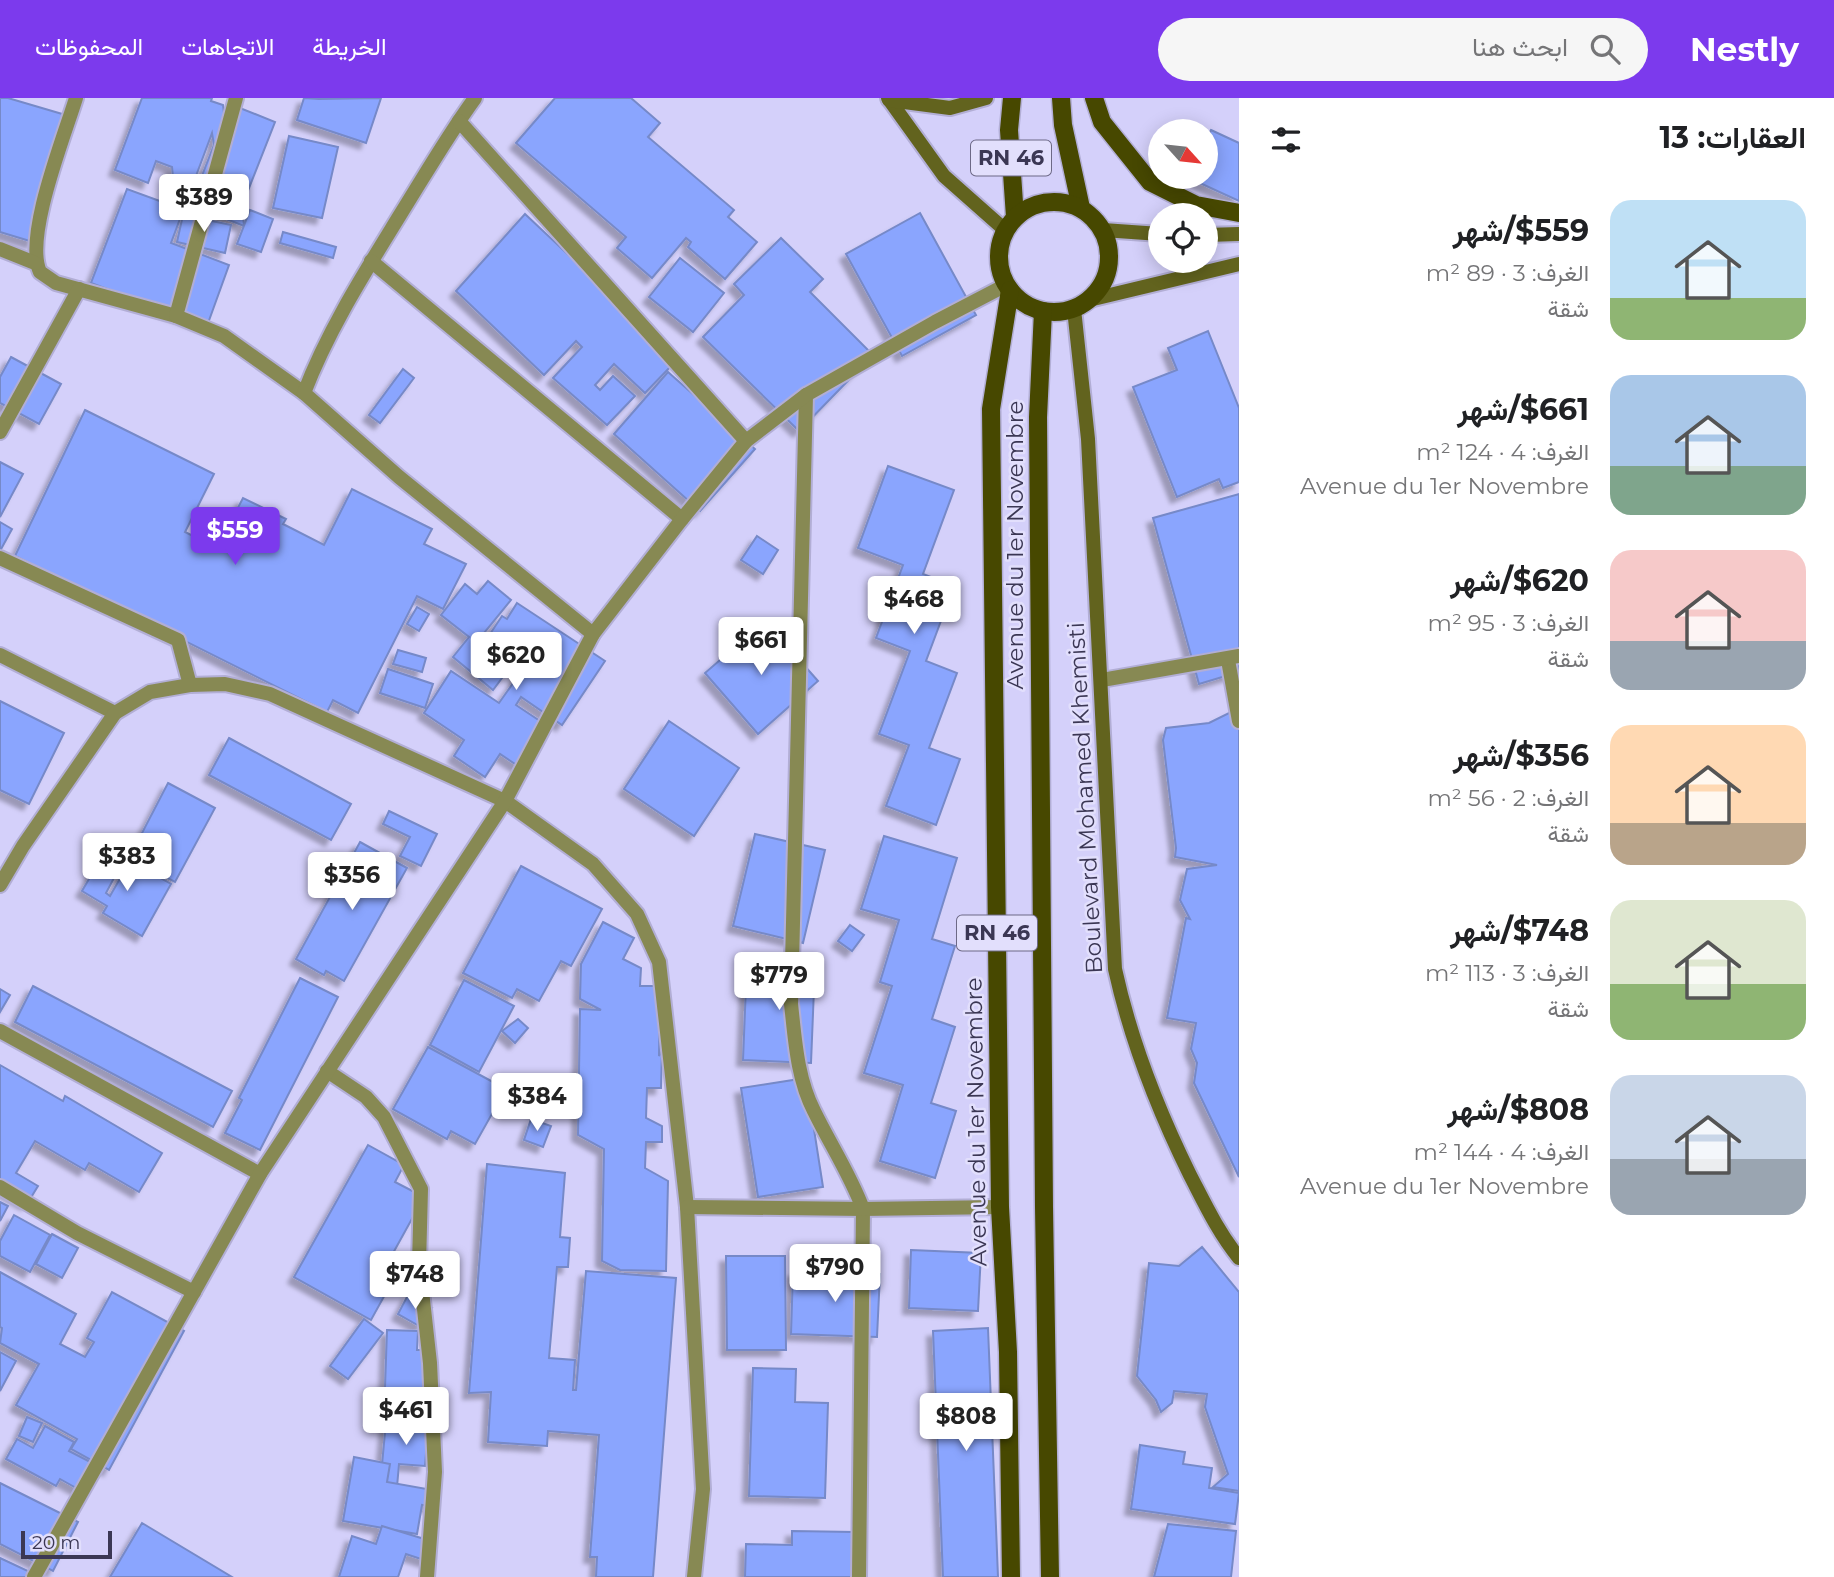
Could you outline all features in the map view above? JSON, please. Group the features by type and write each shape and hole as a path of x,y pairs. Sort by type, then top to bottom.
{"main road":[{"path":"888,99 950,108 986,98"},
{"name":"RN 46","path":"1010,224 1009,130 1012,98"},
{"name":"RN 46","path":"1061,98 1063,125 1081,208"},
{"path":"1094,98 1102,122 1150,182 1196,205 1239,214"},
{"path":"888,99 944,176 1010,224"},
{"path":"1082,304 1103,282 1110,260 1109,245 1103,230 1094,217 1065,202 1046,201 1029,207 1010,224 1000,244 1000,272 1008,288 1030,307 1043,311 1059,313 1082,304 1239,264"},
{"path":"1103,230 1148,233"},
{"path":"1218,235 1239,234"},
{"name":"Avenue du 1er Novembre","path":"1008,288 992,409 1000,1207 1008,1352 1012,1577"},
{"name":"Boulevard Mohamed Khemisti","path":"1082,304 1115,969 1126,1020 1169,1132 1221,1236 1239,1258"},
{"name":"Avenue du 1er Novembre","path":"1043,311 1038,430 1050,1577"}],"street":[{"path":"76,98 40,217 35,247 35,263 46,279 176,316 224,335 304,393 399,477 593,634"},
{"path":"176,316 236,98"},
{"path":"304,393 326,342 371,261 475,98"},
{"path":"458,121 746,441"},
{"path":"0,249 35,263"},
{"path":"371,261 682,519"},
{"path":"34,1577 260,1174 505,801 593,634 746,441 806,395 935,321 1008,288"},
{"path":"0,432 79,289"},
{"path":"806,395 791,1004 797,1057 813,1109 853,1182 863,1209 859,1577"},
{"path":"0,558 178,640 190,685"},
{"path":"0,655 115,713"},
{"path":"1102,680 1233,658 1239,721"},
{"path":"0,885 23,846 115,713 150,692 190,685 225,684 270,694 505,801 593,864 637,914 659,962 687,1207 703,1489 694,1577"},
{"path":"0,1031 260,1174"},
{"path":"327,1071 366,1097 384,1117 421,1189 419,1264 429,1363 435,1472 427,1577"},
{"path":"0,1187 77,1233 194,1292"},
{"path":"687,1207 1000,1207"}],"building":[{"path":"0,98 69,116 33,242 0,232"},
{"path":"142,98 212,98 211,101 223,105 226,130 235,106 275,122 242,206 244,226 195,207 201,192 196,191 214,145 212,133 171,243 229,265 207,326 91,283 127,189 176,207 172,167 156,161 148,183 115,170"},
{"path":"304,98 381,98 366,143 297,120"},
{"path":"555,98 631,98 660,123 648,137 734,210 728,217 757,242 725,279 688,247 691,242 686,238 652,278 617,248 626,237 516,143"},
{"path":"1218,133 1239,143 1239,201 1213,189 1218,189"},
{"path":"289,136 338,147 322,218 273,208"},
{"path":"250,210 273,219 261,252 237,244"},
{"path":"920,213 976,315 902,356 846,254"},
{"path":"525,214 626,309 622,313 674,363 645,393 614,364 595,385 600,390 613,376 635,396 607,425 553,378 582,347 576,341 544,375 456,291"},
{"path":"183,215 231,225 225,253 177,242"},
{"path":"283,232 336,247 333,258 280,243"},
{"path":"781,238 823,279 810,292 873,355 799,431 703,337 744,295 734,284"},
{"path":"680,258 724,293 693,332 649,297"},
{"path":"1208,331 1239,408 1239,482 1223,488 1219,479 1177,497 1133,387 1177,370 1168,348"},
{"path":"11,357 61,384 39,424 0,403 0,377"},
{"path":"403,369 414,378 380,423 369,415"},
{"path":"668,372 755,449 700,511 614,434"},
{"path":"85,410 214,474 185,532 217,548 243,498 286,519 283,524 324,545 352,489 432,529 424,544 466,564 443,609 417,596 358,713 333,700 327,712 15,556"},
{"path":"0,462 23,474 0,517"},
{"path":"888,466 954,490 923,574 954,586 926,661 957,673 929,748 960,759 936,825 886,806 909,745 879,734 910,651 876,638 903,565 858,548"},
{"path":"1239,494 1239,672 1199,684 1153,518"},
{"path":"0,522 12,529 0,551"},
{"path":"757,536 778,550 763,574 741,560"},
{"path":"488,581 511,600 475,644 508,670 493,690 453,657 469,637 441,615 465,584 477,594"},
{"path":"517,603 605,661 562,725 521,697 516,705 549,727 521,768 500,754 485,777 454,756 464,740 424,713 451,671 499,703 523,669 484,643 502,616 507,619"},
{"path":"417,607 429,614 419,631 407,624"},
{"path":"765,621 818,681 758,734 705,673"},
{"path":"398,650 426,658 422,672 393,664"},
{"path":"388,669 433,684 425,708 380,693"},
{"path":"0,701 64,733 29,804 0,790"},
{"path":"1239,708 1239,1177 1194,1083 1197,1063 1191,1049 1196,1023 1167,1018 1186,918 1190,919 1180,900 1187,869 1217,865 1175,857 1163,740 1166,728 1209,723"},
{"path":"669,721 739,768 694,836 624,789"},
{"path":"229,738 351,804 331,840 209,775"},
{"path":"168,783 215,808 175,882 129,858"},
{"path":"389,811 437,834 421,866 400,856 410,837 383,824"},
{"path":"755,834 825,850 803,943 733,926"},
{"path":"884,836 957,858 932,939 955,946 932,1019 955,1027 931,1103 956,1111 935,1178 880,1161 903,1085 864,1073 892,986 880,982 899,920 861,909"},
{"path":"360,842 407,868 344,981 326,971 324,975 296,959"},
{"path":"103,855 121,865 106,893 110,896 130,861 171,884 142,936 103,913 107,906 82,891"},
{"path":"521,866 602,909 571,966 561,961 539,1001 517,989 512,998 463,973"},
{"path":"603,922 634,938 623,959 641,968 640,986 660,986 661,1088 647,1088 646,1118 662,1126 662,1142 646,1142 645,1168 668,1181 666,1271 620,1270 602,1261 604,1149 578,1135 580,1009 601,1010 580,999 581,964"},
{"path":"850,925 864,935 852,951 838,941"},
{"path":"747,961 815,964 811,1063 743,1060"},
{"path":"300,978 338,997 260,1150 225,1133 242,1100 239,1098"},
{"path":"464,980 514,1006 479,1072 430,1045"},
{"path":"33,986 232,1091 213,1127 15,1022"},
{"path":"0,989 10,995 0,1012"},
{"path":"518,1019 528,1028 515,1043 502,1031"},
{"path":"428,1047 506,1089 475,1144 451,1131 447,1139 393,1109"},
{"path":"0,1065 63,1101 65,1096 162,1153 139,1192 89,1163 85,1170 35,1141 16,1173 38,1186 27,1204 0,1188"},
{"path":"806,1078 823,1187 758,1197 741,1088"},
{"path":"531,1119 551,1126 543,1147 524,1140"},
{"path":"368,1145 404,1165 395,1182 424,1197 392,1255 403,1262 371,1320 294,1277"},
{"path":"487,1164 565,1173 560,1237 570,1238 568,1267 557,1267 549,1358 575,1360 573,1390 576,1390 586,1271 676,1278 653,1577 596,1577 597,1557 590,1557 599,1435 548,1431 547,1446 488,1442 491,1392 469,1393"},
{"path":"0,1202 8,1206 0,1221"},
{"path":"14,1215 50,1235 30,1272 0,1256 0,1241"},
{"path":"52,1234 78,1248 62,1278 36,1264"},
{"path":"1202,1247 1239,1292 1239,1491 1213,1487 1228,1474 1205,1407 1207,1394 1174,1391 1172,1403 1161,1412 1156,1400 1137,1376 1149,1263 1179,1266"},
{"path":"911,1250 981,1253 978,1311 909,1308"},
{"path":"726,1256 785,1256 786,1350 727,1350"},
{"path":"793,1271 880,1274 877,1337 791,1334"},
{"path":"0,1272 76,1314 60,1344 85,1357 94,1342 87,1338 112,1292 184,1331 109,1470 71,1449 77,1439 16,1405 39,1364 0,1343"},
{"path":"408,1295 432,1308 421,1327 398,1314"},
{"path":"364,1319 383,1333 348,1379 330,1366"},
{"path":"988,1328 998,1577 943,1577 933,1331"},
{"path":"387,1330 418,1331 417,1350 436,1350 434,1417 384,1416"},
{"path":"0,1352 16,1361 0,1391"},
{"path":"753,1368 796,1369 795,1402 828,1403 825,1498 749,1496"},
{"path":"27,1417 42,1423 33,1442 19,1436"},
{"path":"414,1420 440,1422 438,1442 427,1441 425,1466 399,1464 397,1487 380,1486 386,1422 414,1424"},
{"path":"45,1426 74,1442 69,1451 102,1468 87,1494 60,1479 56,1486 6,1459 17,1439 33,1448"},
{"path":"1140,1445 1185,1452 1183,1464 1212,1468 1209,1488 1239,1493 1235,1524 1131,1509"},
{"path":"354,1457 390,1464 387,1482 438,1491 435,1507 422,1505 417,1534 343,1521"},
{"path":"0,1483 78,1522 53,1571 0,1544"},
{"path":"142,1523 232,1577 110,1577"},
{"path":"1168,1524 1236,1531 1231,1577 1154,1577"},
{"path":"382,1526 434,1542 427,1561 406,1554 398,1577 339,1577 352,1536 376,1544"},
{"path":"792,1531 854,1532 852,1577 745,1577 746,1544 792,1545"},
{"path":"0,1558 30,1572 28,1577 0,1577"}]}
